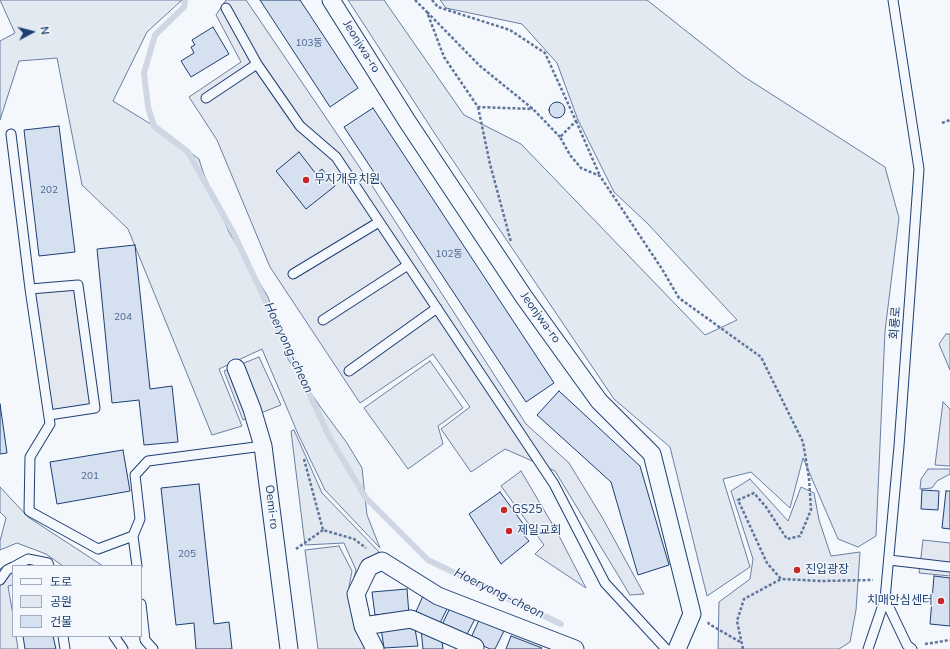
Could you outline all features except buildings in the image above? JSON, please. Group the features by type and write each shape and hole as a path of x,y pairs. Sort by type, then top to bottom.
{"street":[{"name":"Jeonjwa-ro","path":"332,0 407,121 524,297 600,401 652,454 692,614 677,649"},
{"name":"Oemi-ro","path":"236,368 252,409 263,446 289,649"},
{"path":"375,649 363,626 356,594 369,567 382,561 438,596 575,649"},
{"path":"363,626 411,619 475,647"}],"lane":[{"name":"회룡로","path":"868,649 885,599 899,446 919,169 893,0"},
{"path":"226,8 257,64 300,126 336,157 554,484 605,583 666,649"},
{"path":"206,98 257,64"},
{"path":"12,134 30,288 50,424 30,457 29,511 98,549 133,536"},
{"path":"293,274 379,222"},
{"path":"323,320 408,265"},
{"path":"30,288 78,285 95,408 49,415"},
{"path":"348,371 437,308"},
{"path":"137,565 133,536 140,518 135,475 148,461 263,446"},
{"path":"16,565 28,559 49,565"},
{"path":"889,560 950,567"},
{"path":"0,580 7,570 12,567"},
{"path":"885,599 910,647"},
{"path":"142,613 145,640 153,649"},
{"path":"63,637 65,649"},
{"path":"115,637 123,649"}],"path":[{"path":"415,0 480,66 533,109 560,137 570,155 581,168 600,176"},
{"path":"432,0 438,7 510,30 545,53 600,176 662,269 679,298 761,356 803,442 809,478 811,510 800,536 787,539 766,507 754,493 738,500 767,562 781,579"},
{"path":"427,12 444,57 478,106 490,164 512,249"},
{"path":"478,106 533,109"},
{"path":"942,123 950,120"},
{"path":"560,137 576,121"},
{"path":"304,458 323,530"},
{"path":"296,549 323,530"},
{"path":"323,530 354,539 382,561"},
{"path":"743,649 737,621 744,599 781,579 821,581 887,580"},
{"path":"923,644 950,640"}],"green space":[{"path":"0,0 182,0 147,32 113,101 154,126 199,159 203,172 229,232 268,297 288,359 347,443 362,468 367,515 380,548 325,490 298,434 262,349 219,369 242,426 212,435 128,229 82,185 57,58 19,61 0,120 0,41 15,33"},
{"path":"348,0 384,0 464,115 521,144 705,335 737,320 648,224 614,192 578,120 557,63 522,24 446,8 440,0 647,0 743,76 885,167 899,218 885,331 876,536 858,547 838,539 803,458 790,508 751,472 723,479 750,567 707,596 670,447 614,399 437,137"},
{"path":"946,334 950,334 950,370 939,344"},
{"path":"430,361 463,408 438,426 443,444 408,469 364,408"},
{"path":"294,430 322,493 383,556 350,591 356,570 344,543 305,545 291,431"},
{"path":"928,469 950,469 950,474 937,481 932,488 920,489 921,479"},
{"path":"0,487 28,517 101,565 62,565 46,554 17,543 0,550 0,541 6,518 0,512"},
{"path":"339,546 352,571 348,592 368,649 318,649 305,550"}],"shaded area":[{"path":"226,0 246,0 371,184 526,424 569,463 602,517 644,594 630,595 555,471 505,449 471,472 441,429 470,407 433,354 360,403 270,267 217,140 189,97 241,62 216,15"},
{"path":"78,285 95,408 49,415 30,289"},
{"path":"259,357 281,405 243,420 224,371"},
{"path":"943,402 950,409 950,466 935,465"},
{"path":"521,471 557,532 586,588 535,554 544,545 501,486"},
{"path":"750,479 788,521 801,487 814,493 819,520 831,556 860,552 856,610 850,642 839,649 718,649 719,602 750,579 753,559 731,491"},
{"path":"923,540 950,543 950,576 919,573"},
{"path":"35,563 36,565 22,565"},
{"path":"12,566 12,585 8,586 12,609 12,637 16,637 18,649 0,649 1,568"}],"waterway":[{"name":"Hoeryong-cheon","path":"185,0 184,7 155,35 144,73 148,107 154,126 188,152 234,234 330,438 366,498 428,560 561,624"}],"place":[{"name":"무지개유치원","path":"306,180"},
{"name":"GS25","path":"504,510"},
{"name":"제일교회","path":"509,531"},
{"name":"진입광장","path":"797,570"},
{"name":"치매안심센터","path":"941,601"}]}
